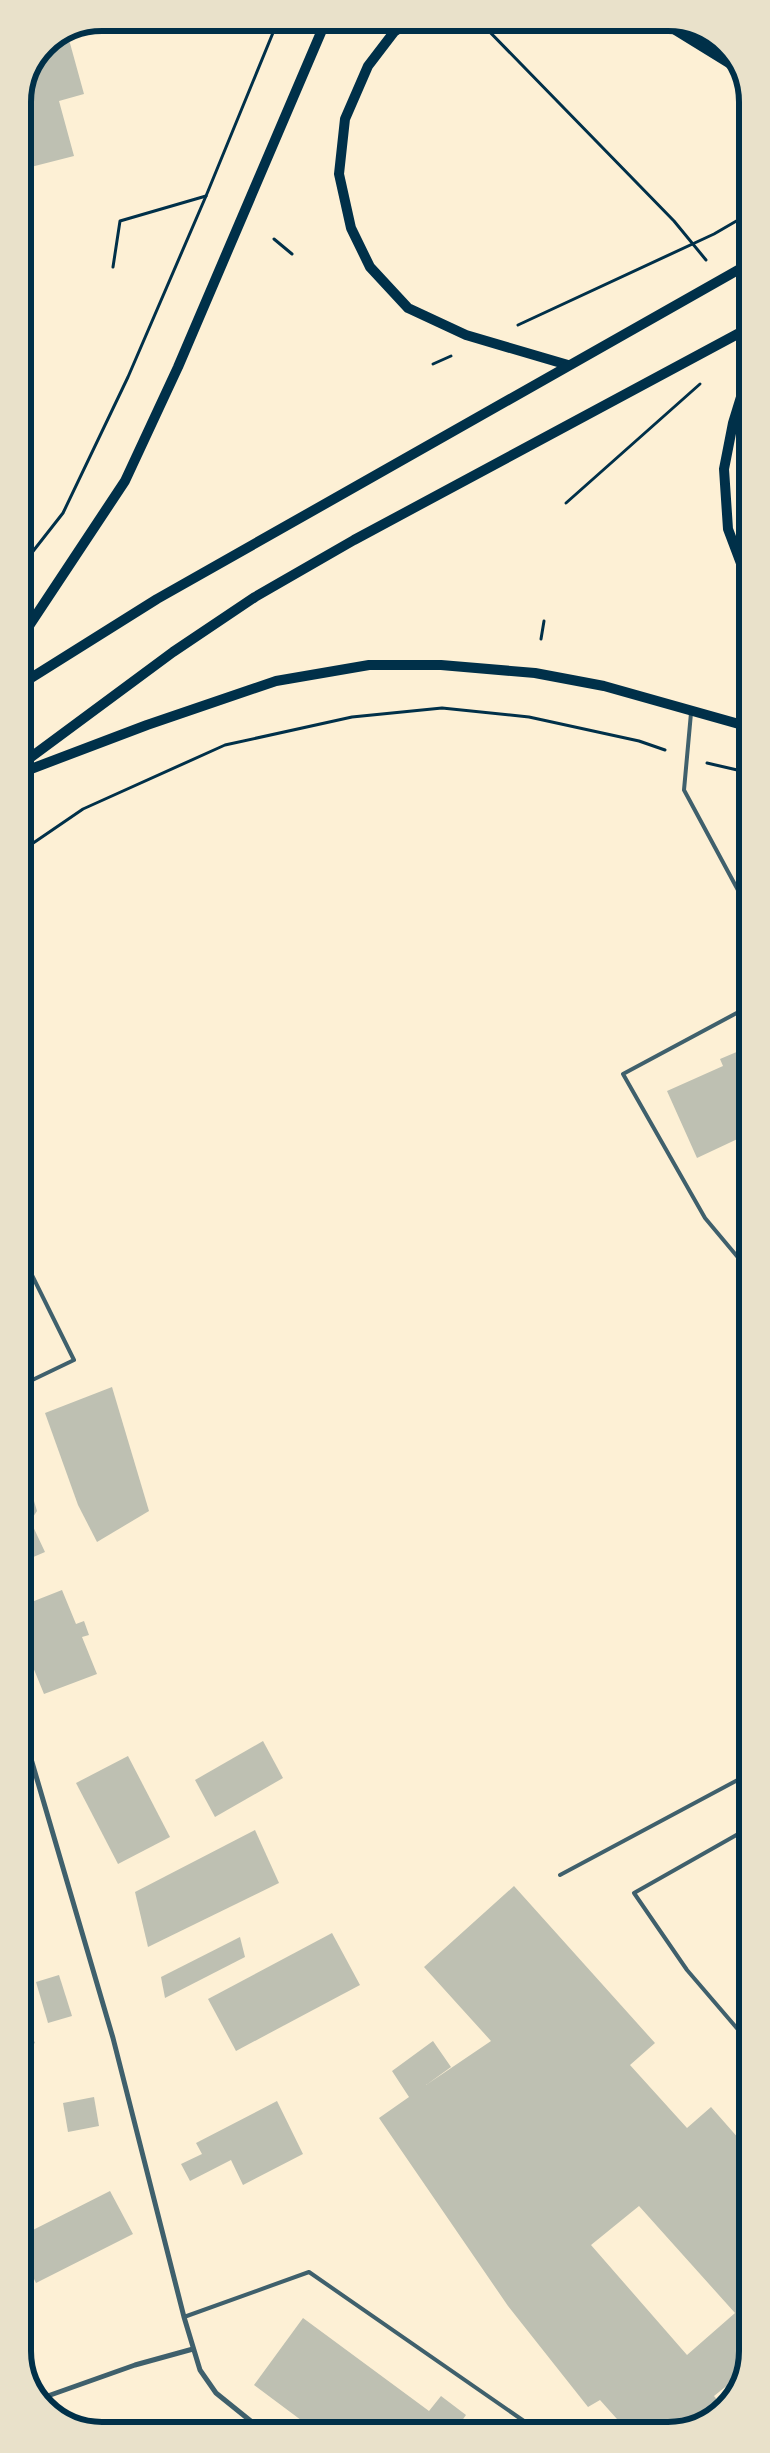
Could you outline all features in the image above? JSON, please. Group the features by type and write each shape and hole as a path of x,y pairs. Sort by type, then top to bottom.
{"main road":[{"path":"31,624 125,481 178,367 323,31"},
{"path":"396,31 368,66 345,119 339,174 351,228 370,267 408,308 466,335 568,365"},
{"path":"679,32 725,61"},
{"path":"31,678 157,600 739,269"},
{"path":"31,757 173,652 255,597 354,540 739,333"},
{"path":"739,404 733,423 724,470 728,529 739,558"},
{"path":"31,769 147,725 276,680 369,665 441,665 535,674 604,686 739,724"}],"street":[{"path":"31,1759 112,2038 184,2317 200,2370 216,2393 252,2422"},
{"path":"48,2396 135,2365 193,2348"}],"lane":[{"path":"691,710 684,790 739,891"},
{"path":"739,1012 623,1074 704,1218 739,1259"},
{"path":"31,1273 74,1360 31,1381"},
{"path":"560,1875 739,1779"},
{"path":"739,1834 634,1893 687,1970 739,2032"},
{"path":"184,2317 309,2272 525,2422"}],"path":[{"path":"31,552 63,513 128,378 206,196 273,31"},
{"path":"489,31 674,221 710,265"},
{"path":"113,267 120,221 206,196"},
{"path":"514,327 693,244 739,219"},
{"path":"274,239 292,254"},
{"path":"433,364 460,351"},
{"path":"566,503 707,378"},
{"path":"541,640 544,621"},
{"path":"31,845 83,809 225,746 352,717 442,708 529,717 639,741 687,758 739,770"}],"building":[{"path":"69,40 84,94 59,101 74,156 31,167 31,102 33,88 43,63 52,52"},
{"path":"739,1051 739,1138 697,1158 667,1091 723,1066 720,1059"},
{"path":"112,1387 149,1511 97,1542 78,1505 45,1413"},
{"path":"31,1500 34,1501 37,1511 31,1518"},
{"path":"31,1522 45,1552 31,1558"},
{"path":"62,1590 76,1624 84,1621 89,1635 82,1637 97,1674 44,1694 31,1662 31,1602"},
{"path":"263,1741 283,1778 215,1817 195,1780"},
{"path":"128,1756 170,1837 118,1864 76,1783"},
{"path":"255,1830 279,1883 148,1947 135,1892"},
{"path":"514,1886 655,2043 630,2065 687,2128 711,2107 739,2139 738,2360 731,2383 714,2396 718,2401 707,2410 677,2421 620,2422 600,2400 588,2407 508,2306 379,2118 409,2097 392,2071 433,2041 451,2067 426,2085 491,2041 424,1967","holes":["639,2206 735,2313 687,2355 591,2245"]},
{"path":"332,1933 360,1985 236,2051 208,1999"},
{"path":"240,1937 245,1957 165,1998 161,1977"},
{"path":"59,1975 72,2016 48,2023 36,1982"},
{"path":"31,2035 35,2043 31,2045"},
{"path":"94,2097 99,2126 68,2132 63,2103"},
{"path":"277,2101 303,2154 243,2185 231,2160 190,2181 181,2164 202,2154 196,2143"},
{"path":"110,2191 133,2234 36,2283 31,2273 31,2231"},
{"path":"303,2318 429,2411 441,2396 466,2415 461,2422 304,2422 254,2385"}]}
